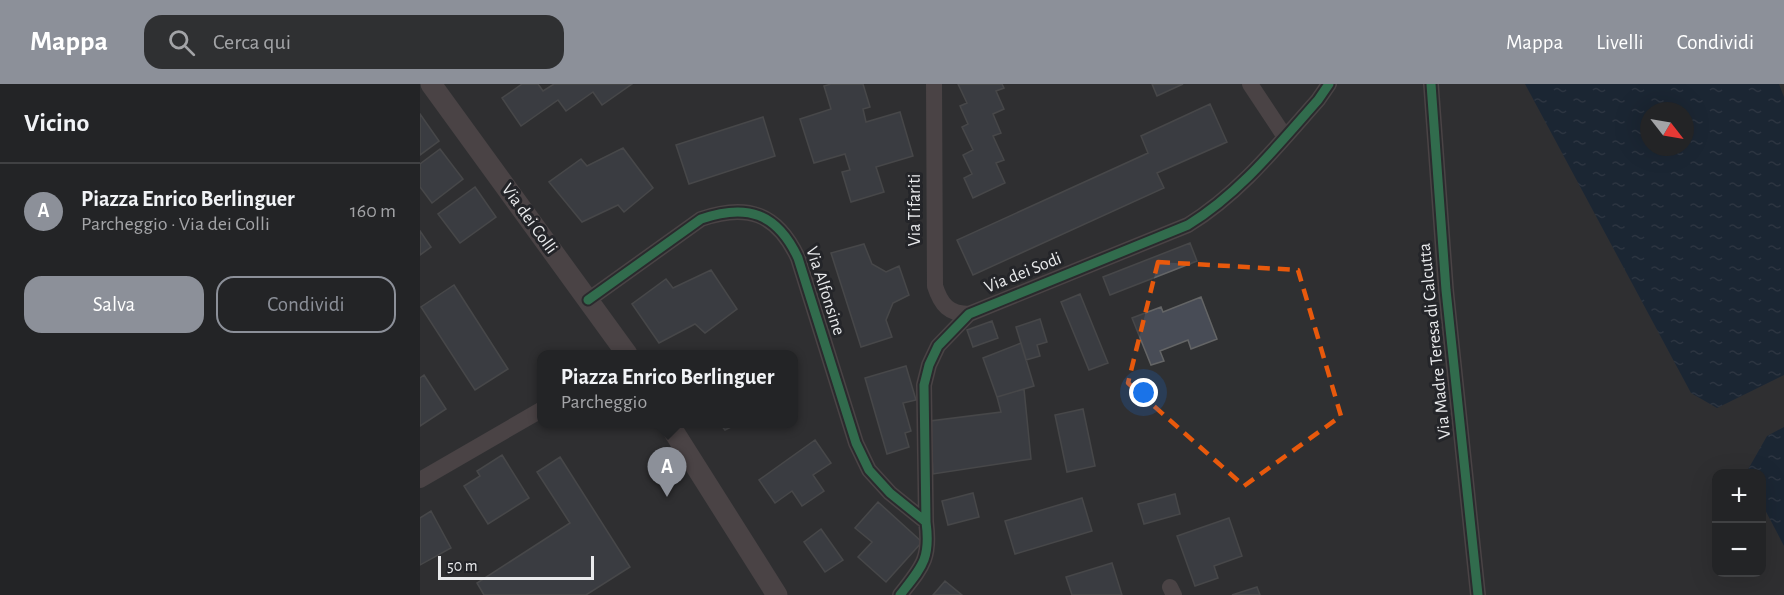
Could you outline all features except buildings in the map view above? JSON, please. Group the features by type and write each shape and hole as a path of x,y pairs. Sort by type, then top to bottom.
{"street":[{"name":"Via dei Colli","path":"431,84 624,350"},
{"name":"Via Tifariti","path":"934,84 935,286 939,299 947,309 957,314 969,314"},
{"path":"1250,84 1285,137"},
{"name":"Via dei Sodi","path":"900,595 920,570 926,558 929,543 926,522 924,386 929,365 938,346 969,314 1188,225 1209,212 1236,189 1285,137 1329,84"},
{"name":"Via Madre Teresa di Calcutta","path":"1431,84 1446,290 1478,595"},
{"name":"Via Alfonsine","path":"588,300 702,219 735,211 754,213 774,224 790,239 798,258 856,443 869,470 890,493 926,522"},
{"path":"420,480 537,412"},
{"path":"672,428 777,595"}],"highlighted area":[{"path":"1158,262 1298,270 1341,416 1244,486 1128,383"}],"water":[{"path":"1525,84 1779,84 1784,97 1784,375 1717,408 1691,393"},
{"path":"1784,427 1784,546 1766,512 1766,469 1748,469 1767,436"}],"cycle path":[{"path":"900,595 919,569 926,554 924,385 929,365 938,346 969,314 1188,225 1225,198 1258,167 1318,100 1329,84"},
{"path":"1431,84 1446,290 1478,595"},
{"path":"588,300 701,219 718,214 746,212 770,222 790,243 798,258 856,443 869,470 890,493 926,522"}],"place":[{"name":"Piazza Enrico Berlinguer","path":"667,497"}]}
